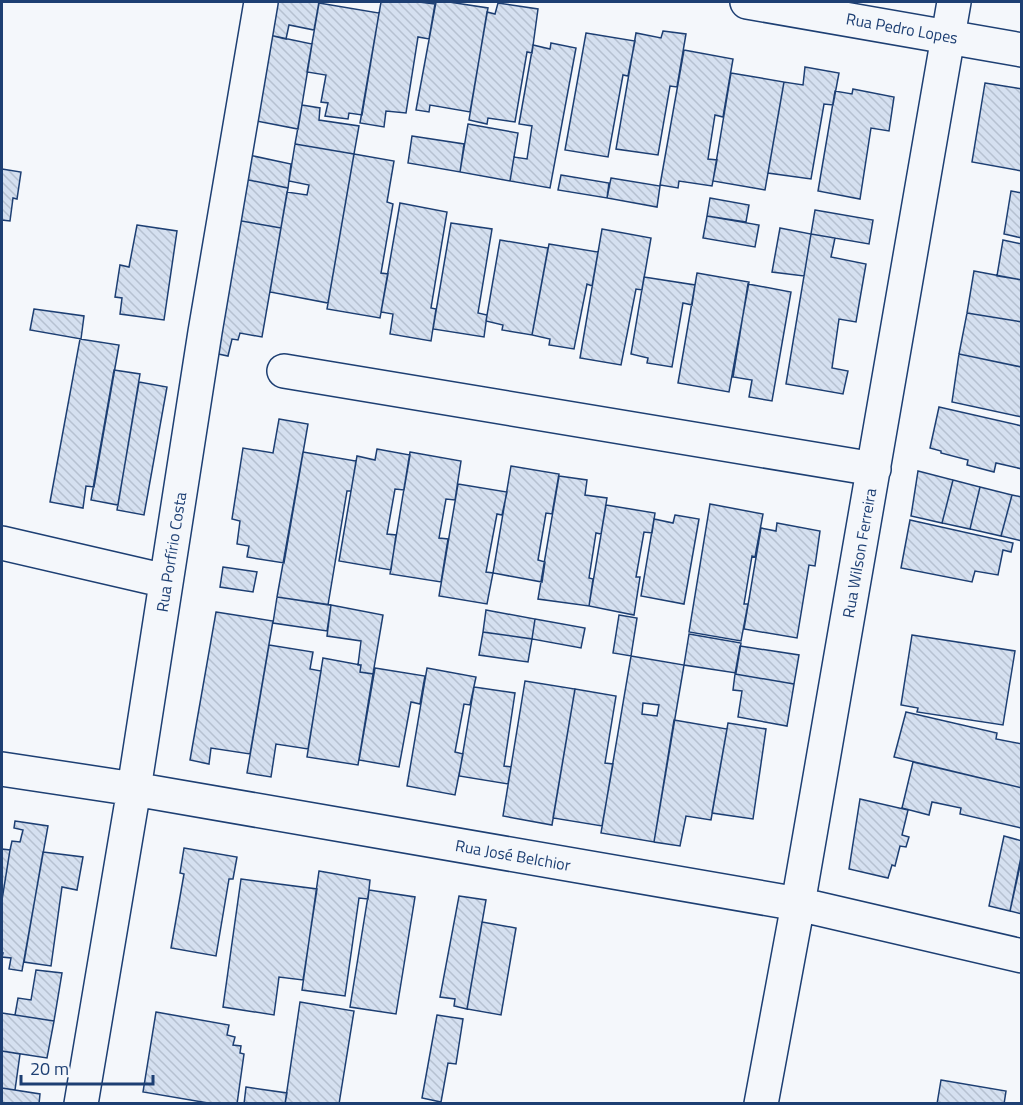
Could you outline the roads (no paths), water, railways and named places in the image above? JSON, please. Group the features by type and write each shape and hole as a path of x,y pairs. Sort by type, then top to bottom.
{"street":[{"name":"Rua Porfírio Costa","path":"81,1104 134,789 205,332 261,2"},
{"name":"Rua Pedro Lopes","path":"747,2 1022,50"},
{"name":"Rua Wilson Ferreira","path":"761,1104 798,904 954,2"},
{"path":"284,371 874,469"},
{"path":"2,543 166,581"},
{"name":"Rua José Belchior","path":"2,769 134,789 798,904 1022,956"}]}
